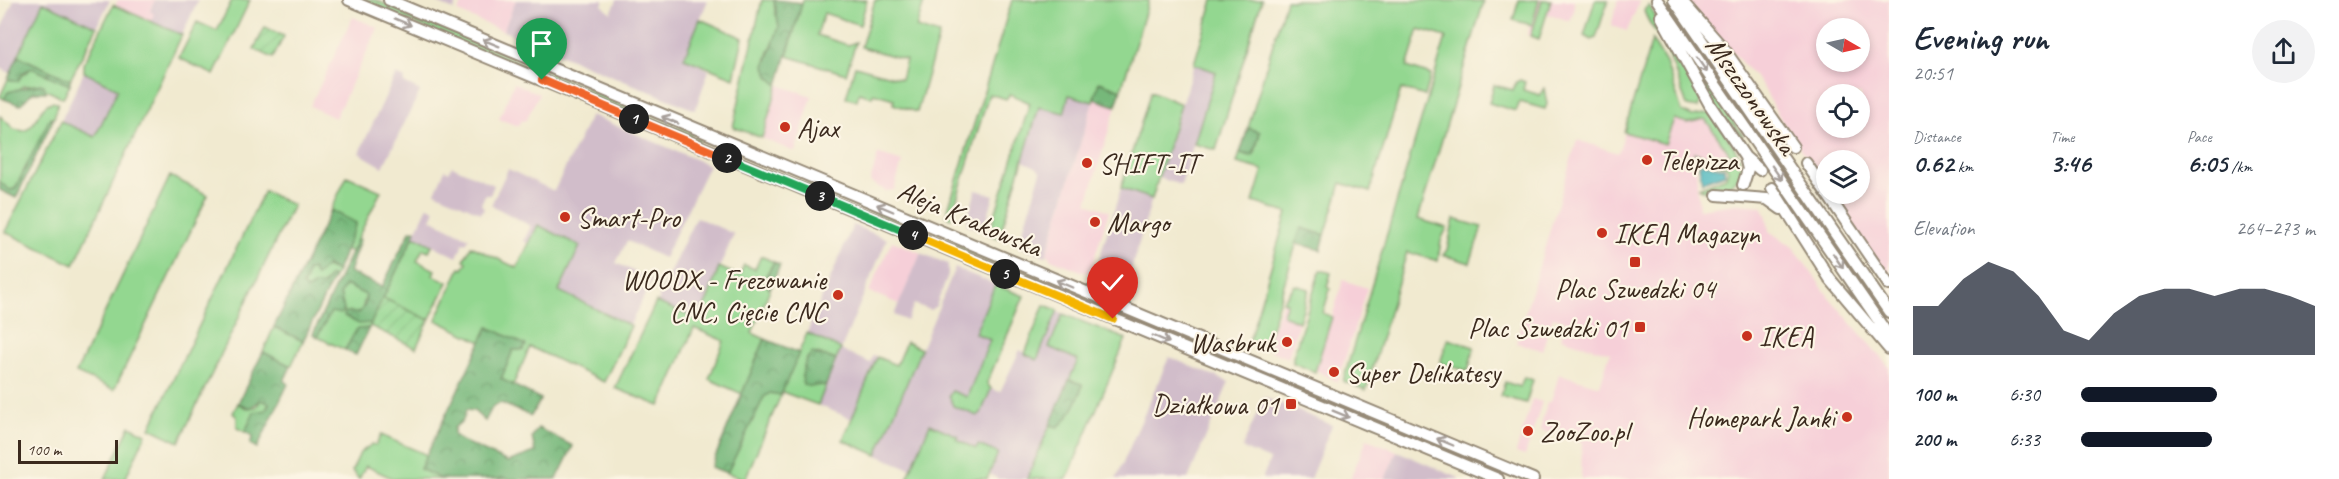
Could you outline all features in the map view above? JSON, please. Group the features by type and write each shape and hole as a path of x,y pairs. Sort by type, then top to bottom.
{"main road":[{"name":"Aleja Krakowska","path":"350,0 1498,479"},
{"name":"Aleja Krakowska","path":"388,0 1533,479"},
{"name":"Mszczonowska","path":"1655,0 1889,336"},
{"path":"1655,0 1695,81 1745,157 1760,170"},
{"name":"Mszczonowska","path":"1674,0 1889,312"},
{"path":"1681,0 1724,49 1794,147"},
{"path":"1743,185 1748,169 1745,157"},
{"path":"1806,163 1889,285"},
{"path":"1772,188 1830,279 1889,349"},
{"path":"1717,195 1770,200 1788,216"}],"shaded area":[{"path":"14,0 110,0 97,27 43,2 10,73 0,68 0,31"},
{"path":"118,0 155,0 150,11 155,13 150,23 115,6"},
{"path":"155,0 198,0 182,35 151,22 154,14 150,11"},
{"path":"430,0 458,0 454,10"},
{"path":"464,0 516,0 503,31 458,12"},
{"path":"516,0 604,0 602,5 611,13 617,0 708,0 684,58 709,70 695,110 503,31"},
{"path":"1519,0 1574,0 1574,11 1570,21 1547,14 1539,39 1528,35 1530,25 1513,20"},
{"path":"1618,0 1640,1 1627,31 1611,26"},
{"path":"1685,0 1889,0 1889,280 1838,204 1870,204 1870,150 1816,150 1816,171 1781,120 1762,85"},
{"path":"353,17 378,28 335,118 310,106"},
{"path":"1194,64 1216,71 1181,185 1159,178"},
{"path":"84,72 118,88 95,137 61,121"},
{"path":"396,74 405,79 404,83 420,91 383,167 359,153"},
{"path":"1099,82 1121,90 1087,203 1109,211 1090,272 1086,273 1051,259 1047,254"},
{"path":"514,83 539,94 526,120 521,121 518,126 499,119"},
{"path":"778,85 812,96 795,152 762,138"},
{"path":"1069,95 1093,102 1046,256 1018,246 1041,172 1023,161 1039,106"},
{"path":"591,115 709,165 664,258 627,241 616,263 652,280 630,325 558,291 580,246 538,225 529,244 524,241 531,226 491,205 508,169 554,191"},
{"path":"1674,119 1687,123 1705,119 1734,160 1731,163 1695,153 1699,209 1736,204 1762,206 1767,217 1769,231 1793,247 1829,297 1889,367 1889,479 1581,479 1582,443 1540,430 1547,402 1551,402 1559,374 1600,386 1610,353 1561,338 1566,321 1553,317 1542,350 1516,343 1577,140 1618,153 1625,132 1664,144"},
{"path":"878,154 902,162 894,190 886,191 870,182"},
{"path":"452,166 494,185 490,195 485,195 481,204 484,208 481,213 435,192 445,170 449,172"},
{"path":"1121,188 1152,199 1125,290 1098,279 1094,275"},
{"path":"976,190 994,195 984,229 980,230 966,224"},
{"path":"428,206 435,210 431,219 469,238 466,244 463,243 457,257 414,236"},
{"path":"696,217 734,234 697,320 656,302 659,301 659,295"},
{"path":"853,225 887,239 841,349 807,333"},
{"path":"892,241 921,253 899,304 869,292"},
{"path":"921,253 948,264 948,275 936,306 930,310 914,304 907,321 894,315"},
{"path":"955,268 1024,296 987,383 992,389 1000,392 1020,350 1037,359 1057,312 1067,314 1078,360 1027,479 998,479 990,474 998,454 978,445 976,450 964,445 956,439 958,436 930,424 911,469 877,455"},
{"path":"1343,280 1367,288 1338,382 1316,370"},
{"path":"1295,285 1309,289 1288,358 1265,348 1285,296"},
{"path":"841,350 870,363 873,355 877,357 852,419 818,405"},
{"path":"1169,357 1229,382 1188,479 1116,479"},
{"path":"1264,397 1332,425 1310,479 1262,479 1270,460 1242,448"},
{"path":"1532,399 1542,402 1525,456 1516,453"},
{"path":"1367,439 1397,451 1385,479 1350,479"},
{"path":"1397,451 1431,466 1461,479 1385,479"}],"green space":[{"path":"232,0 250,0 214,75 179,58 197,22 217,31"},
{"path":"359,0 375,0 692,133 691,136 700,140 699,142"},
{"path":"762,0 774,0 775,13 780,22 766,61 770,76 778,85 762,138 733,127"},
{"path":"774,0 802,3 778,85 768,76 765,66 779,27"},
{"path":"803,0 867,0 860,25 824,13 817,35 848,45 856,42 846,74 787,56"},
{"path":"875,0 924,2 916,28 939,35 917,112 893,104 894,99 873,93 872,97 859,93 857,100 846,98 855,66 901,79 906,60 861,47"},
{"path":"1012,0 1149,0 1121,90 1099,82 1093,102 1069,95 1064,113 1039,107 999,238 989,234 1030,103 1010,94 1006,99 989,94 951,218 946,216"},
{"path":"1213,0 1262,0 1216,150 1194,144 1216,72 1194,64"},
{"path":"1286,0 1484,1 1418,219 1447,228 1441,240 1438,261 1407,252 1366,390 1343,381 1446,37 1419,29 1407,67 1431,75 1425,96 1401,89 1370,192 1341,183 1325,235 1301,228 1265,348 1249,341 1287,213 1253,202 1263,170 1237,163 1240,153 1250,156 1255,153 1260,132 1248,128"},
{"path":"1519,0 1539,0 1532,25 1513,20"},
{"path":"1542,0 1551,0 1539,39 1531,36"},
{"path":"1595,0 1608,0 1596,38 1592,40 1584,36"},
{"path":"43,2 97,27 70,80 18,56"},
{"path":"113,5 182,35 74,265 5,232 61,121 95,137 118,89 84,72 84,64"},
{"path":"1649,5 1701,99 1698,108 1687,106 1665,47 1644,10"},
{"path":"700,19 743,38 734,78 684,58"},
{"path":"265,27 284,36 273,58 254,49"},
{"path":"1652,40 1666,63 1682,111 1692,116 1710,113 1732,143 1741,165 1740,174 1734,182 1713,190 1699,188 1726,177 1728,170 1726,166 1704,160 1697,162 1695,167 1695,153 1731,163 1734,160 1705,119 1687,123 1674,119 1665,144 1624,132"},
{"path":"1684,50 1743,135 1741,137 1732,124 1729,126 1693,73"},
{"path":"18,56 70,80 70,85 32,68 24,72 18,81 8,79"},
{"path":"32,68 70,85 63,98 35,85 23,86 4,99 0,97 8,79 15,81"},
{"path":"1520,80 1525,82 1523,90 1540,95 1544,88 1547,104 1545,109 1520,102 1516,111 1489,103 1494,85 1513,90 1516,82"},
{"path":"1099,82 1121,90 1116,106 1094,99"},
{"path":"44,85 46,92 33,92 20,105 4,99 8,92"},
{"path":"1151,91 1181,104 1152,199 1121,188"},
{"path":"51,102 58,103 54,118 51,118 15,189 9,190 0,182 0,116 14,129 24,131"},
{"path":"54,118 16,198 0,190 0,182 10,190 15,189 49,120"},
{"path":"1248,128 1260,132 1253,156 1240,153"},
{"path":"170,176 208,195 114,390 76,373"},
{"path":"347,176 381,191 351,252 344,249 356,223 331,210"},
{"path":"784,176 834,193 1240,362 1238,367"},
{"path":"264,191 293,205 179,442 150,428"},
{"path":"1812,209 1889,320 1889,328 1810,211"},
{"path":"331,210 356,223 337,272 327,266 316,276 312,269 307,271 306,280 302,285 307,290 315,285 324,285 330,276 334,277 303,341 274,327"},
{"path":"1454,219 1482,227 1470,263 1443,255 1447,250"},
{"path":"538,225 580,246 559,291 631,326 604,382 530,347 513,385 501,379 513,350 520,350 489,327 481,342 436,320 460,268 463,269 467,262 464,260 471,246 517,268"},
{"path":"1301,228 1325,235 1321,250 1296,243"},
{"path":"410,231 416,231 371,323 359,324 344,316 345,312 359,313 365,305 366,295 345,285 340,294 344,310 341,314 331,312 317,337 313,334 358,238 360,240 349,272 382,287"},
{"path":"414,236 432,245 429,251 423,249 417,261 435,270 433,275 448,282 429,320 383,298"},
{"path":"761,256 774,262 765,277 766,285 770,289 752,333 765,339 742,394 709,379 724,341 694,328 660,406 615,388 656,302 697,319 707,301 719,267 739,276 744,265 755,269"},
{"path":"774,262 780,265 770,289 764,281"},
{"path":"324,266 337,272 334,277 330,276 322,286 313,286 307,291 302,288 308,269 312,269 316,276"},
{"path":"1320,270 1331,273 1327,287 1330,289 1323,313 1332,317 1315,372 1293,363 1293,357"},
{"path":"345,285 366,295 362,310 355,314 349,311 362,322 371,323 369,328 357,330 345,350 317,337 331,312 344,310 340,294"},
{"path":"995,285 1024,296 987,383 991,389 981,413 977,416 953,406 949,396 952,391 967,397 990,340 975,333"},
{"path":"1295,285 1309,289 1299,322 1283,315 1287,303 1283,301"},
{"path":"383,298 429,320 416,348 370,326"},
{"path":"1044,305 1058,310 1037,360 1025,354"},
{"path":"1063,314 1126,339 1067,479 1027,479 1050,425 1058,427 1073,407 1081,390 1082,384 1069,380 1078,360 1049,347"},
{"path":"274,327 303,341 291,366 263,352"},
{"path":"488,327 526,345 523,350 513,350 501,379 541,399 531,416 501,403 493,406 485,421 474,411 466,410 463,420 454,428 454,435 508,462 535,452 532,437 538,428 573,446 557,479 441,479 420,469"},
{"path":"369,328 356,355 345,350 357,329"},
{"path":"807,333 841,349 836,360 818,353 807,358 802,376 811,386 826,385 818,405 782,392"},
{"path":"765,339 799,353 781,395 770,393 764,397 727,473 711,467"},
{"path":"1448,339 1474,347 1468,371 1440,363"},
{"path":"906,342 921,349 877,455 843,440 877,357 896,365"},
{"path":"263,352 291,366 284,381 288,384 257,448 250,444 253,436 245,432 254,412 266,410 269,403 261,400 250,408 238,403"},
{"path":"812,353 836,360 826,385 807,386 803,384 804,367"},
{"path":"1244,364 1405,431 1383,427 1242,369"},
{"path":"1524,377 1533,380 1526,403 1500,396 1505,382 1520,387"},
{"path":"1069,380 1082,384 1077,401 1058,427 1050,425"},
{"path":"770,393 781,395 745,479 727,473 764,397"},
{"path":"261,400 269,403 266,410 252,417 245,432 237,428 237,417 233,413 238,403 246,408 256,407"},
{"path":"930,424 958,436 956,439 976,449 978,445 998,453 987,479 907,479"},
{"path":"130,426 146,434 125,479 105,479"},
{"path":"381,435 427,455 420,469 441,479 394,479 366,466 359,479 352,471 360,453 372,444 376,445"}],"water":[{"path":"1701,163 1724,168 1725,174 1702,182 1699,166"}],"place":[{"name":"Ajax","path":"785,127"},
{"name":"Telepizza","path":"1647,160"},
{"name":"SHIFT-IT","path":"1087,163"},
{"name":"Smart-Pro","path":"565,217"},
{"name":"Margo","path":"1095,222"},
{"name":"IKEA Magazyn","path":"1602,233"},
{"name":"Plac Szwedzki 04","path":"1635,262"},
{"name":"WOODX - Frezowanie CNC, Cięcie CNC","path":"838,295"},
{"name":"Plac Szwedzki 01","path":"1640,327"},
{"name":"IKEA","path":"1747,336"},
{"name":"Wasbruk","path":"1287,342"},
{"name":"Super Delikatesy","path":"1334,372"},
{"name":"Działkowa 01","path":"1291,404"},
{"name":"Homepark Janki","path":"1847,417"},
{"name":"ZooZoo.pl","path":"1528,431"}],"route":[{"path":"542,80 1113,319"}]}
